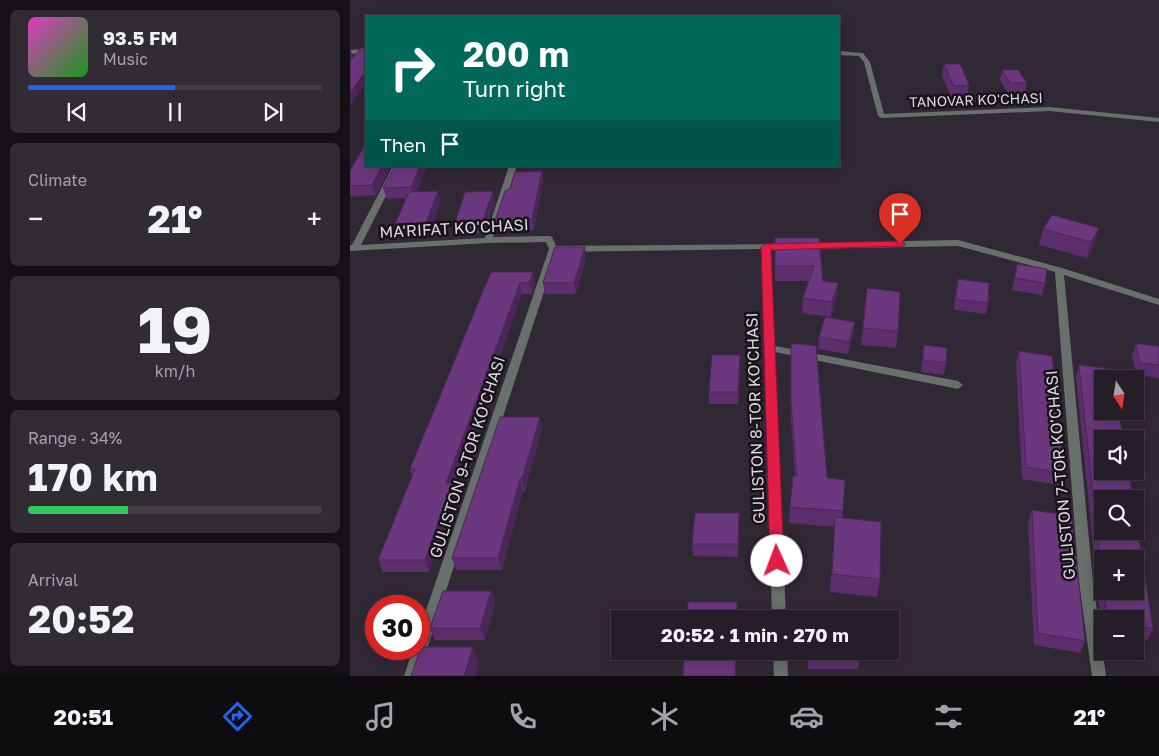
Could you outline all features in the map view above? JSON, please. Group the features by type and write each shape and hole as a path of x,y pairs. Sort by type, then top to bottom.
{"street":[{"path":"350,52 364,51"},
{"path":"356,59 364,51"},
{"name":"TANOVAR KO'CHASI","path":"840,53 861,54 867,62 881,116 1049,109 1159,120"},
{"path":"353,248 396,167"},
{"path":"488,240 513,167"},
{"name":"MA'RIFAT KO'CHASI","path":"353,248 488,240 550,239 553,249"},
{"path":"553,249 958,243 1059,270 1159,302"},
{"name":"GULISTON 8-TOR KO'CHASI","path":"766,247 779,610"},
{"name":"GULISTON 9-TOR KO'CHASI","path":"411,676 553,249"},
{"name":"GULISTON 7-TOR KO'CHASI","path":"1059,270 1086,582 1099,676"},
{"path":"770,348 958,385"},
{"path":"780,660 781,676"}],"building":[{"path":"365,47 365,75 363,75 350,93 350,61 361,48"},
{"path":"944,64 960,64 969,85 954,86"},
{"path":"1002,70 1018,70 1027,83 1010,83"},
{"path":"365,145 365,167 381,167 372,185 350,186 350,171"},
{"path":"394,167 420,167 411,187 383,188"},
{"path":"542,171 532,219 495,221 505,191 510,189 515,172"},
{"path":"438,191 426,223 395,224 409,192"},
{"path":"493,191 482,222 455,223 465,192"},
{"path":"1052,215 1099,228 1091,242 1043,229"},
{"path":"775,238 819,238 823,281 838,283 832,302 803,298 814,266 775,266"},
{"path":"555,247 585,247 574,283 543,283"},
{"path":"1017,264 1047,269 1045,283 1015,278"},
{"path":"491,272 533,272 529,283 520,283 446,483 452,483 425,560 378,560 415,469 410,469"},
{"path":"958,279 989,283 988,303 956,299"},
{"path":"867,288 900,292 898,331 863,328"},
{"path":"825,317 855,322 849,342 819,337"},
{"path":"791,344 816,346 827,478 845,480 843,511 790,507 793,476 797,476 791,402"},
{"path":"1136,344 1159,346 1159,365 1140,363"},
{"path":"924,345 947,348 946,363 923,360"},
{"path":"1019,351 1052,356 1064,473 1026,467"},
{"path":"712,355 740,355 738,392 709,392"},
{"path":"1079,365 1112,369 1094,370 1094,420 1120,420 1122,430 1094,430 1094,480 1130,480 1132,490 1094,490 1094,504"},
{"path":"500,417 540,417 498,558 452,558"},
{"path":"1032,510 1072,516 1085,641 1038,633"},
{"path":"695,513 739,513 738,544 692,544"},
{"path":"835,517 881,522 880,579 832,574"},
{"path":"1098,540 1139,540 1141,550 1099,550"},
{"path":"1144,570 1153,629 1144,627 1144,610 1106,610 1105,600 1144,600"},
{"path":"443,591 491,591 480,628 430,628"},
{"path":"688,602 737,602 737,610 688,610"},
{"path":"430,647 473,647 464,676 411,676 417,660 430,660"},
{"path":"684,660 736,660 735,676 683,676"}],"route":[{"path":"777,561 766,247 900,244"}]}
